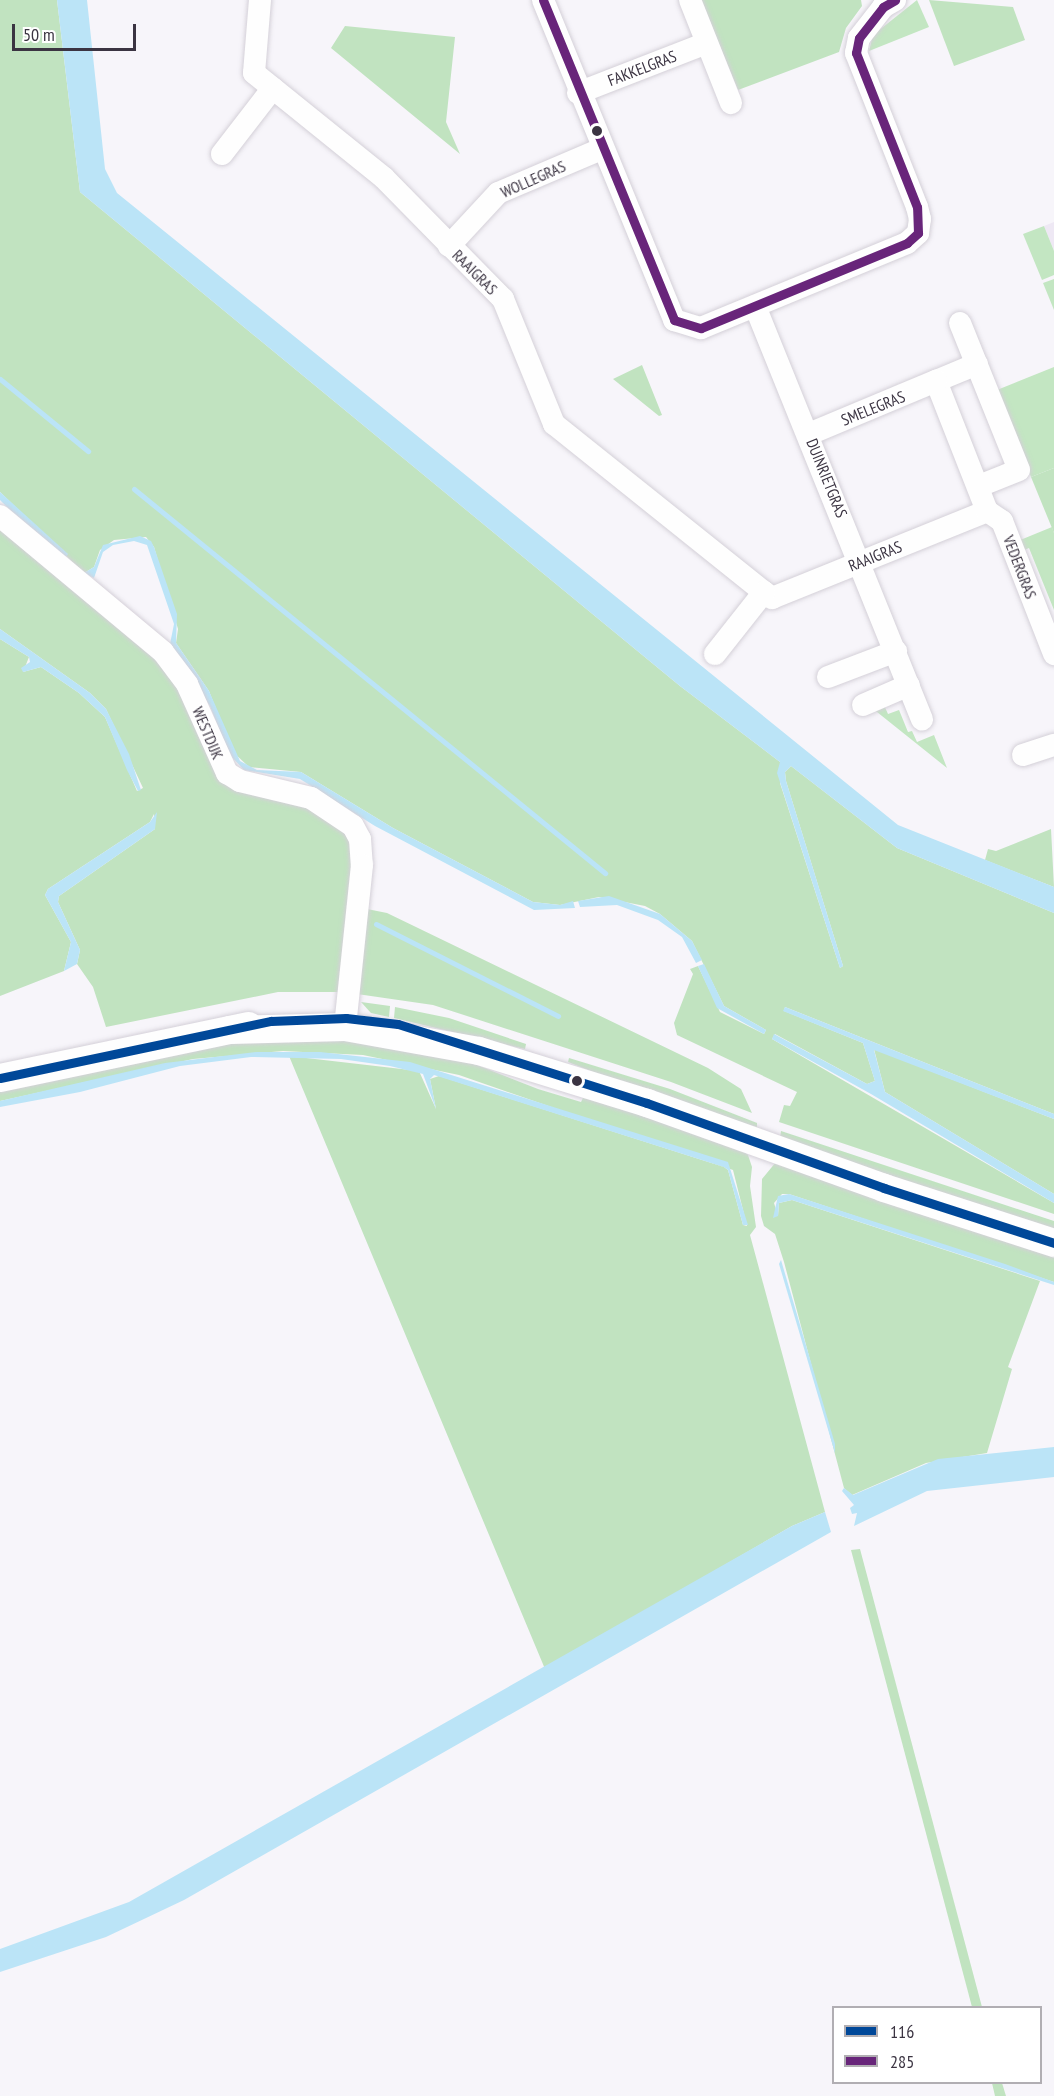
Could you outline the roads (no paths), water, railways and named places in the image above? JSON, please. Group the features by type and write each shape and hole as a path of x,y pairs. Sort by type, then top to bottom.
{"main road":[{"path":"0,1078 271,1021 345,1023 479,1051 647,1103 884,1188 1054,1242"}],"street":[{"name":"RAAIGRAS","path":"260,0 254,73 384,178 503,299 554,424 772,598 987,511"},
{"path":"543,0 578,93 674,320 701,328 907,243 918,233 921,219 917,207 856,53 859,38 885,2"},
{"path":"690,0 731,103"},
{"name":"FAKKELGRAS","path":"578,93 707,43"},
{"path":"222,154 273,88"},
{"name":"WOLLEGRAS","path":"449,246 498,193 601,149"},
{"name":"DUINRIETGRAS","path":"755,306 809,434 922,720"},
{"path":"960,323 1019,470 979,486"},
{"path":"936,381 976,364"},
{"name":"SMELEGRAS","path":"809,434 936,381"},
{"name":"VEDERGRAS","path":"936,381 987,511 1002,521 1054,654"},
{"name":"WESTDIJK","path":"0,516 163,652 187,684 227,773 240,781 311,798 352,826 360,839 362,865 345,1023"},
{"path":"714,654 764,592"},
{"path":"828,677 896,651"},
{"path":"863,705 909,685"},
{"path":"1023,755 1054,745"}],"water":[{"path":"57,0 87,0 105,169 117,193 898,825 1054,887 1054,913 897,848 791,766 785,772 786,781 843,966 840,968 777,773 780,762 680,686 80,192"},
{"path":"0,492 68,554 66,557 7,507 0,500"},
{"path":"140,536 151,541 154,547 177,614 176,643 209,691 240,761 257,770 301,772 393,828 533,902 560,905 573,901 575,908 534,910 375,826 300,779 244,770 229,754 210,706 170,644 174,624 147,545 134,541 113,545 103,552 94,578 84,573 94,567 103,545"},
{"path":"0,629 90,693 106,709 129,754 141,790 138,791 127,770 105,717 79,693 41,667 23,672 21,668 30,662 29,657 0,639"},
{"path":"157,812 155,829 59,896 58,902 80,950 77,964 64,971 71,942 45,895 48,889 150,822"},
{"path":"609,896 660,914 692,941 702,960 696,963 682,937 658,920 617,905 580,907 578,901"},
{"path":"704,964 724,1006 766,1030 764,1034 717,1008 698,966"},
{"path":"785,1007 1054,1114 1054,1119 874,1050 885,1092 1054,1194 1054,1203 871,1094 772,1039 774,1034 867,1084 875,1081 863,1043 783,1011"},
{"path":"257,1052 320,1052 410,1062 728,1162 748,1225 743,1225 728,1170 724,1167 434,1075 430,1079 436,1109 423,1074 390,1066 341,1059 251,1057 180,1066 80,1092 0,1107 0,1101 165,1063"},
{"path":"789,1194 1005,1264 1054,1282 1054,1285 792,1200 779,1203 778,1216 773,1218 778,1196"},
{"path":"781,1260 835,1444 835,1453 779,1264"},
{"path":"1054,1447 1054,1477 927,1491 854,1526 857,1513 852,1514 850,1508 854,1505 842,1491 844,1488 853,1495 938,1459"},
{"path":"825,1512 831,1532 184,1900 106,1937 0,1972 0,1949 129,1902 792,1526"}],"waterway":[{"path":"0,379 88,451"},
{"path":"134,489 605,873"},
{"path":"376,924 558,1016"}]}
